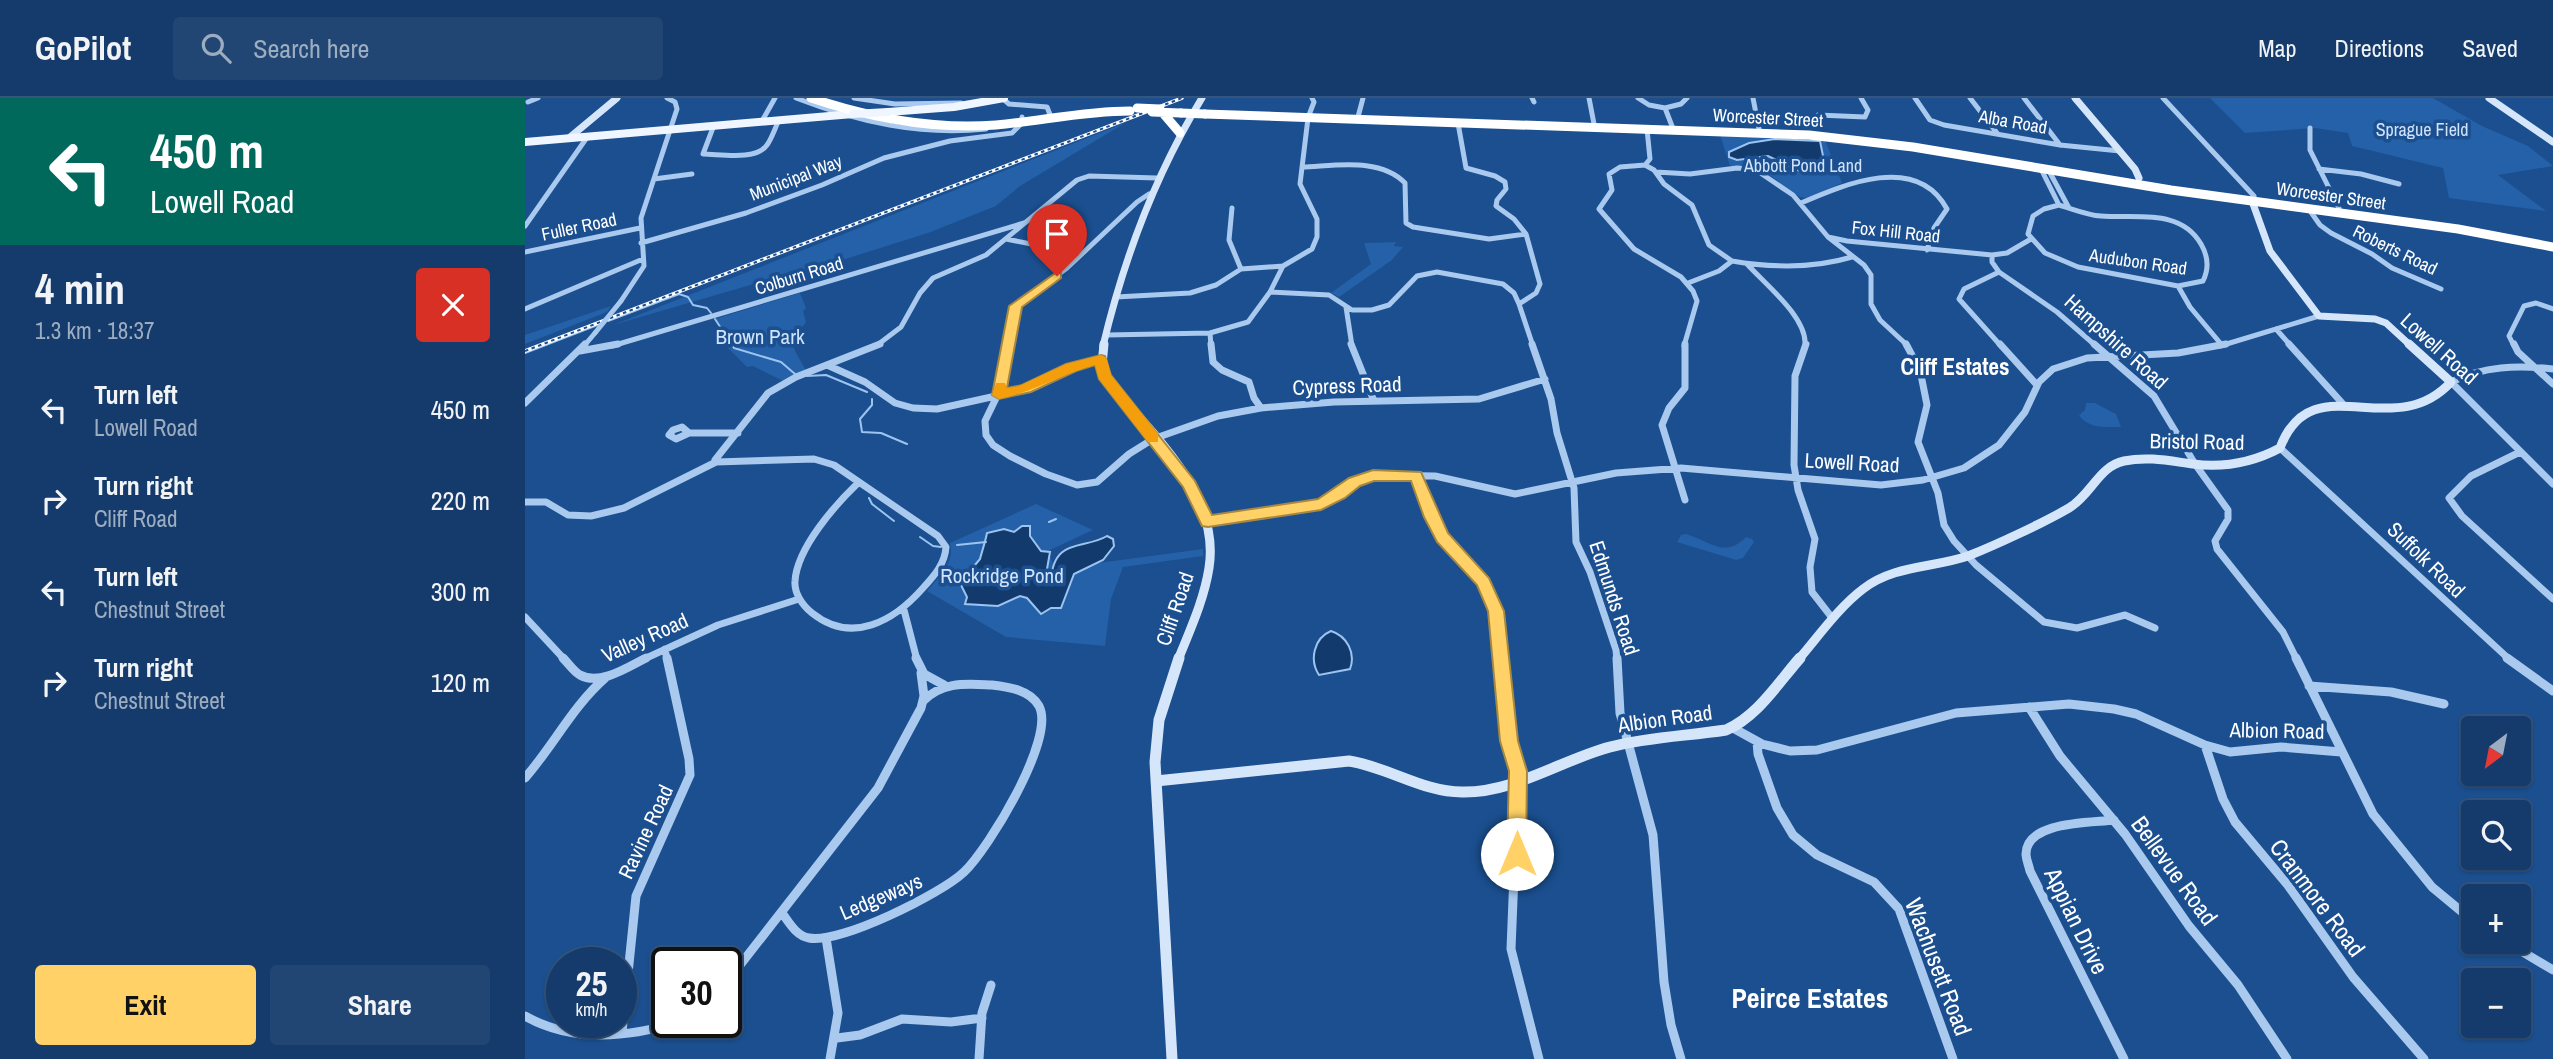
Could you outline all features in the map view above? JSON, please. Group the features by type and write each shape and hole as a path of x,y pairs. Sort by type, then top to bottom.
{"highway":[{"name":"Worcester Street","path":"811,98 923,125 1011,129 1022,120"},
{"name":"Worcester Street","path":"824,98 934,123 984,123 1051,114 1133,110 1837,138 2139,178 2224,195"},
{"path":"1158,111 1180,133"},
{"name":"Worcester Street","path":"1309,117 1759,129 1885,137 2045,170 2553,246"},
{"name":"Worcester Street","path":"2253,199 2339,208 2553,246"}],"main road":[{"path":"525,142 888,111 1003,98"}],"street":[{"path":"528,102 538,98"},
{"path":"569,138 617,98"},
{"path":"525,403 580,351 641,273 643,260 640,228 677,109 675,103 667,98"},
{"path":"762,121 775,98"},
{"path":"796,98 843,115 915,129 1011,129"},
{"path":"854,98 895,104 941,106"},
{"path":"1003,98 1007,104 1044,107 1051,114"},
{"path":"827,365 865,382 892,402 909,408 946,408 1026,389 1071,367 1101,359 1132,240 1149,194 1180,133 1202,98"},
{"path":"1116,297 1202,290 1216,285 1241,268 1283,266 1312,249 1316,237 1317,214 1301,189 1309,117 1314,102 1312,98"},
{"path":"1358,117 1363,98"},
{"path":"1589,98 1594,124"},
{"path":"1638,98 1649,105 1665,108 1681,104 1687,98"},
{"path":"1753,98 1759,129"},
{"path":"1818,115 1865,117 1868,110 1861,98"},
{"name":"Alba Road","path":"1915,98 1935,123 2060,145 2119,150"},
{"path":"1970,98 1997,133"},
{"path":"2024,98 2060,145"},
{"path":"2075,98 2139,178"},
{"path":"2163,98 2253,199 2270,251 2319,316"},
{"path":"2489,98 2553,142"},
{"path":"1665,108 1672,126"},
{"path":"714,125 703,154 749,155 766,147 779,120"},
{"path":"1271,292 1329,295 1346,307 1358,311 1384,307 1417,276 1427,272 1503,284 1514,293 1520,304 1540,287 1526,234 1496,206 1497,200 1506,189 1505,182 1495,176 1468,170 1463,164 1458,122"},
{"path":"2310,128 2310,150 2339,208"},
{"name":"Municipal Way","path":"641,243 751,211 884,158 1011,129"},
{"path":"1645,165 1652,153 1647,129"},
{"path":"961,139 964,131"},
{"path":"525,226 588,136"},
{"path":"1685,500 1662,425 1669,408 1681,395 1686,383 1684,346 1697,300 1688,283 1669,267 1634,248 1599,209 1612,190 1609,174 1620,167 1645,165 1695,210 1710,248 1732,261 1747,264 1822,265 1852,257"},
{"path":"1302,167 1371,166 1392,172 1405,184 1405,218 1406,223 1413,227 1489,239 1526,234"},
{"name":"Fox Hill Road","path":"1656,173 1690,174 1737,168 1756,170 1769,176 1801,203 1828,237 1854,242 1992,256 2007,253 2031,239"},
{"path":"2319,169 2361,174 2399,184"},
{"path":"2031,239 2029,228 2033,216 2044,209 2059,205 2045,170"},
{"path":"2045,170 2069,208"},
{"path":"654,179 692,174"},
{"path":"525,502 546,502 572,516 604,514 633,504 707,465 729,446 758,403 773,389 887,339 906,321 932,279 945,270 983,257 1082,177 1157,178"},
{"path":"1801,203 1833,188 1871,178 1912,180 1930,186 1943,196 1947,209 1934,228 1927,250"},
{"name":"Cypress Road","path":"1149,194 1082,254 1016,306 999,395 985,421 985,433 991,443 1046,474 1077,485 1097,482 1129,454 1153,439 1197,421 1261,408 1374,401 1479,399 1545,379"},
{"name":"Audubon Road","path":"2031,239 2045,253 2078,267 2178,286 2203,281 2207,272 2203,247 2192,232 2164,218 2099,216 2059,205"},
{"path":"1232,208 1227,235 1232,254 1241,268"},
{"name":"Roberts Road","path":"2308,208 2320,225 2331,233 2372,254 2392,268 2441,289"},
{"name":"Colburn Road","path":"580,351 637,340 1025,223"},
{"name":"Fuller Road","path":"525,252 552,249 640,228"},
{"path":"1828,237 1871,275 1871,304 1880,320 1910,348 1920,370 1927,405 1918,442 1938,493 1945,528 1967,556 2029,612 2047,623 2077,628 2122,615 2135,617 2155,628"},
{"path":"1006,239 1082,254"},
{"path":"1843,250 1848,243 1854,242"},
{"path":"1992,256 1992,262 1999,272 1964,289 1959,299 2036,384"},
{"path":"525,309 643,260"},
{"path":"1688,283 1719,271 1732,261"},
{"path":"1747,264 1800,321 1806,334 1806,344 1794,376 1795,477 1815,539 1811,567 1812,592 1833,619"},
{"path":"1107,335 1210,333 1248,322 1271,292 1283,266"},
{"name":"Hampshire Road","path":"1999,272 2051,307 2154,396 2195,464 2228,510 2228,519 2215,541 2217,549 2278,625 2364,799 2381,825 2437,892 2461,911"},
{"path":"2178,286 2190,307 2221,344"},
{"path":"2553,309 2536,303 2523,306 2511,330 2511,343 2553,384"},
{"name":"Edmunds Road","path":"1520,304 1545,379 1557,433 1572,481 1576,542 1590,572 1616,650 1621,713 1653,835 1664,982 1681,1059"},
{"path":"1346,307 1349,333 1364,381 1374,401"},
{"name":"Lowell Road","path":"1208,522 1321,505 1354,482 1373,475 1459,480 1515,494 1639,469 1675,468 1881,485 1915,483 1988,456 2007,440 2025,412 2042,376 2064,364 2105,356 2181,353 2319,316 2375,319 2386,323 2451,382 2553,484"},
{"path":"2276,329 2343,404"},
{"path":"1210,333 1213,362 1223,370 1249,382 1254,398 1261,408"},
{"name":"Cliff Road","path":"1101,359 1104,376 1192,488 1208,522 1211,551 1208,575 1163,701 1156,742 1172,1059"},
{"path":"2280,448 2283,435 2293,420 2317,409 2343,404 2395,409 2411,407 2442,393 2451,382 2479,369 2534,366 2553,369"},
{"path":"689,433 738,433"},
{"path":"729,446 738,459"},
{"name":"Bristol Road","path":"1733,728 1750,715 1855,595 1884,577 1912,567 1967,556 2078,503 2111,466 2134,458 2195,464 2243,463 2280,448"},
{"name":"Suffolk Road","path":"2280,448 2497,651 2553,691"},
{"path":"2520,452 2480,472 2461,485 2449,498 2462,516 2553,599"},
{"path":"707,465 738,459 821,460 834,465 938,537 946,547 947,554 940,567 904,610 874,625 845,629 819,618 799,599 795,580 800,560 843,497 858,483"},
{"path":"1416,476 1431,517 1443,538 1483,582 1496,611 1507,728 1518,779 1517,854 1510,944 1539,1059"},
{"name":"Valley Road","path":"525,617 577,674 594,678 612,674 725,622 799,599"},
{"path":"904,610 912,630 921,673 923,701"},
{"name":"Ravine Road","path":"631,947 636,896 690,775 665,649"},
{"name":"Ledgeways","path":"782,914 801,935 813,939 826,938 913,904 948,886 977,858 1006,814 1041,733 1043,720 1039,707 1025,692 1009,686 944,685 930,681 921,673"},
{"path":"577,674 583,686 584,699"},
{"path":"525,778 548,752 593,687 612,674"},
{"path":"742,963 887,775 923,701 944,685"},
{"path":"2309,686 2391,692 2444,704"},
{"name":"Albion Road","path":"1156,781 1337,761 1369,765 1420,784 1448,791 1485,790 1606,748 1628,743 1733,728 1757,742 1790,751 1821,750 1870,740 1927,717 2079,703 2104,706 2144,718 2205,745 2237,752 2284,747 2341,752"},
{"name":"Bellevue Road","path":"2029,706 2065,762 2114,820 2189,926 2243,992 2287,1059"},
{"name":"Wachusett Road","path":"1757,742 1758,754 1775,801 1793,835 1817,855 1874,882 1899,909 1953,1059"},
{"name":"Cranmore Road","path":"2205,745 2223,799 2238,827 2287,884 2353,977 2424,1059"},
{"name":"Appian Drive","path":"2114,820 2042,830 2029,841 2026,853 2030,871 2124,1059"},
{"path":"826,938 839,1007 837,1038 829,1059"},
{"path":"2526,954 2553,970"},
{"path":"979,1059 982,1018 991,985"},
{"path":"525,1016 546,1024"},
{"path":"837,1038 860,1035 902,1019 951,1022 982,1018"}],"green space":[{"name":"Sprague Field","path":"2210,98 2433,98 2482,126 2528,146 2553,166 2498,175 2546,211 2449,198 2443,168 2352,146 2348,133 2315,128 2245,133"},
{"path":"1125,123 1020,186 996,206 928,233 823,266 822,264 613,325"},
{"name":"Abbott Pond Land","path":"1720,135 1825,140 1842,183 1807,198 1800,197 1761,169 1730,166"},
{"path":"1396,242 1394,246 1403,247 1392,260 1339,297 1331,293 1371,264 1364,243"},
{"name":"Brown Park","path":"800,293 806,308 803,311 806,322 794,341 794,349 806,370 783,381 753,366 747,367 726,346 722,328 715,319"},
{"path":"611,306 607,312 525,344 525,335"},
{"path":"2086,403 2095,403 2116,414 2121,427 2087,423 2079,415 2085,410"},
{"name":"Rockridge Pond","path":"1036,504 1093,530 1048,551 1061,585 1076,566 1203,549 1203,556 1123,567 1111,599 1105,646 1006,637 927,591 948,563 950,543"},
{"path":"1686,534 1724,548 1731,547 1746,537 1754,542 1743,558 1736,560 1677,542 1681,535"}],"shaded area":[{"path":"1775,139 1820,141 1825,166 1814,165 1802,172 1768,156 1737,160 1729,157 1729,152 1749,143"},
{"name":"Rockridge Pond","path":"1022,526 1030,526 1030,536 1041,551 1050,552 1047,569 1049,574 1045,580 1048,583 1051,581 1057,557 1071,547 1107,536 1113,539 1114,546 1103,560 1074,574 1061,608 1051,608 1041,614 1027,598 1020,596 998,606 965,604 967,597 960,583 980,559 987,533 1004,529 1014,532"},
{"path":"1331,631 1346,641 1351,651 1352,663 1350,669 1319,675 1314,663 1315,650 1325,634"}],"waterway":[{"path":"608,321 679,294 688,297 693,305 707,308 711,313"},
{"path":"715,319 734,348 781,362 795,374"},
{"path":"525,353 600,324"},
{"path":"807,376 826,375 867,392"},
{"path":"872,399 872,405 860,419 862,432 881,433 907,444"},
{"path":"869,498 872,504 894,521"},
{"path":"1049,522 1056,519"},
{"path":"920,537 933,546 941,547"},
{"path":"957,545 986,542"}],"railway":[{"path":"525,351 1182,98"}],"slow traffic":[{"path":"1001,386 999,395 1023,390 1071,367 1101,359 1100,366 1104,376 1153,438"}],"district":[{"name":"Cliff Estates","path":"1955,367"},
{"name":"Peirce Estates","path":"1810,998"}],"route":[{"path":"1057,276 1016,306 999,395 1026,389 1071,367 1101,359 1100,366 1104,376 1189,484 1205,511 1208,522 1321,505 1354,482 1373,475 1416,476 1431,517 1443,538 1483,582 1496,611 1509,741 1518,771 1517,854"}]}
